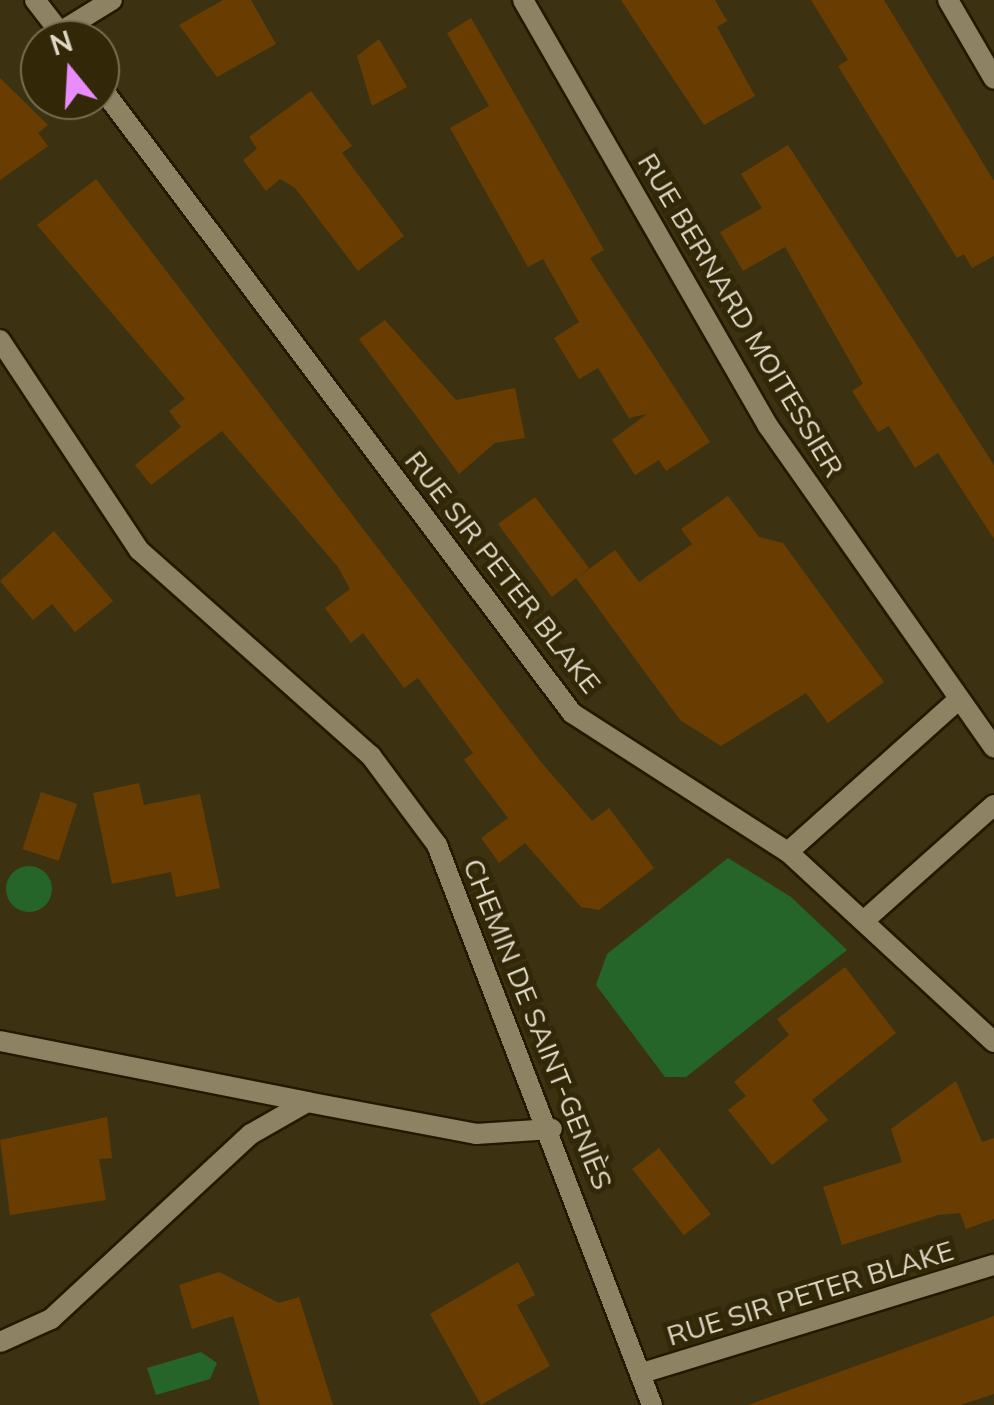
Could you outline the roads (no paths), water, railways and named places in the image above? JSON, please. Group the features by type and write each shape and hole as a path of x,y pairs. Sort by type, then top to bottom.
{"street":[{"path":"35,0 51,20"},
{"path":"85,20 112,0"},
{"name":"RUE BERNARD MOITESSIER","path":"523,0 768,426 956,702 994,748"},
{"path":"948,0 994,79"},
{"name":"RUE SIR PETER BLAKE","path":"120,113 572,713 788,852 867,918 994,1042"},
{"name":"CHEMIN DE SAINT-GENIÈS","path":"0,340 139,550 370,756 437,845 552,1130 652,1405"},
{"path":"788,852 956,702"},
{"path":"867,918 994,804"},
{"path":"0,1041 476,1134 552,1130"},
{"path":"0,1342 51,1320 251,1134 307,1102"},
{"name":"RUE SIR PETER BLAKE","path":"642,1373 994,1265"}]}
